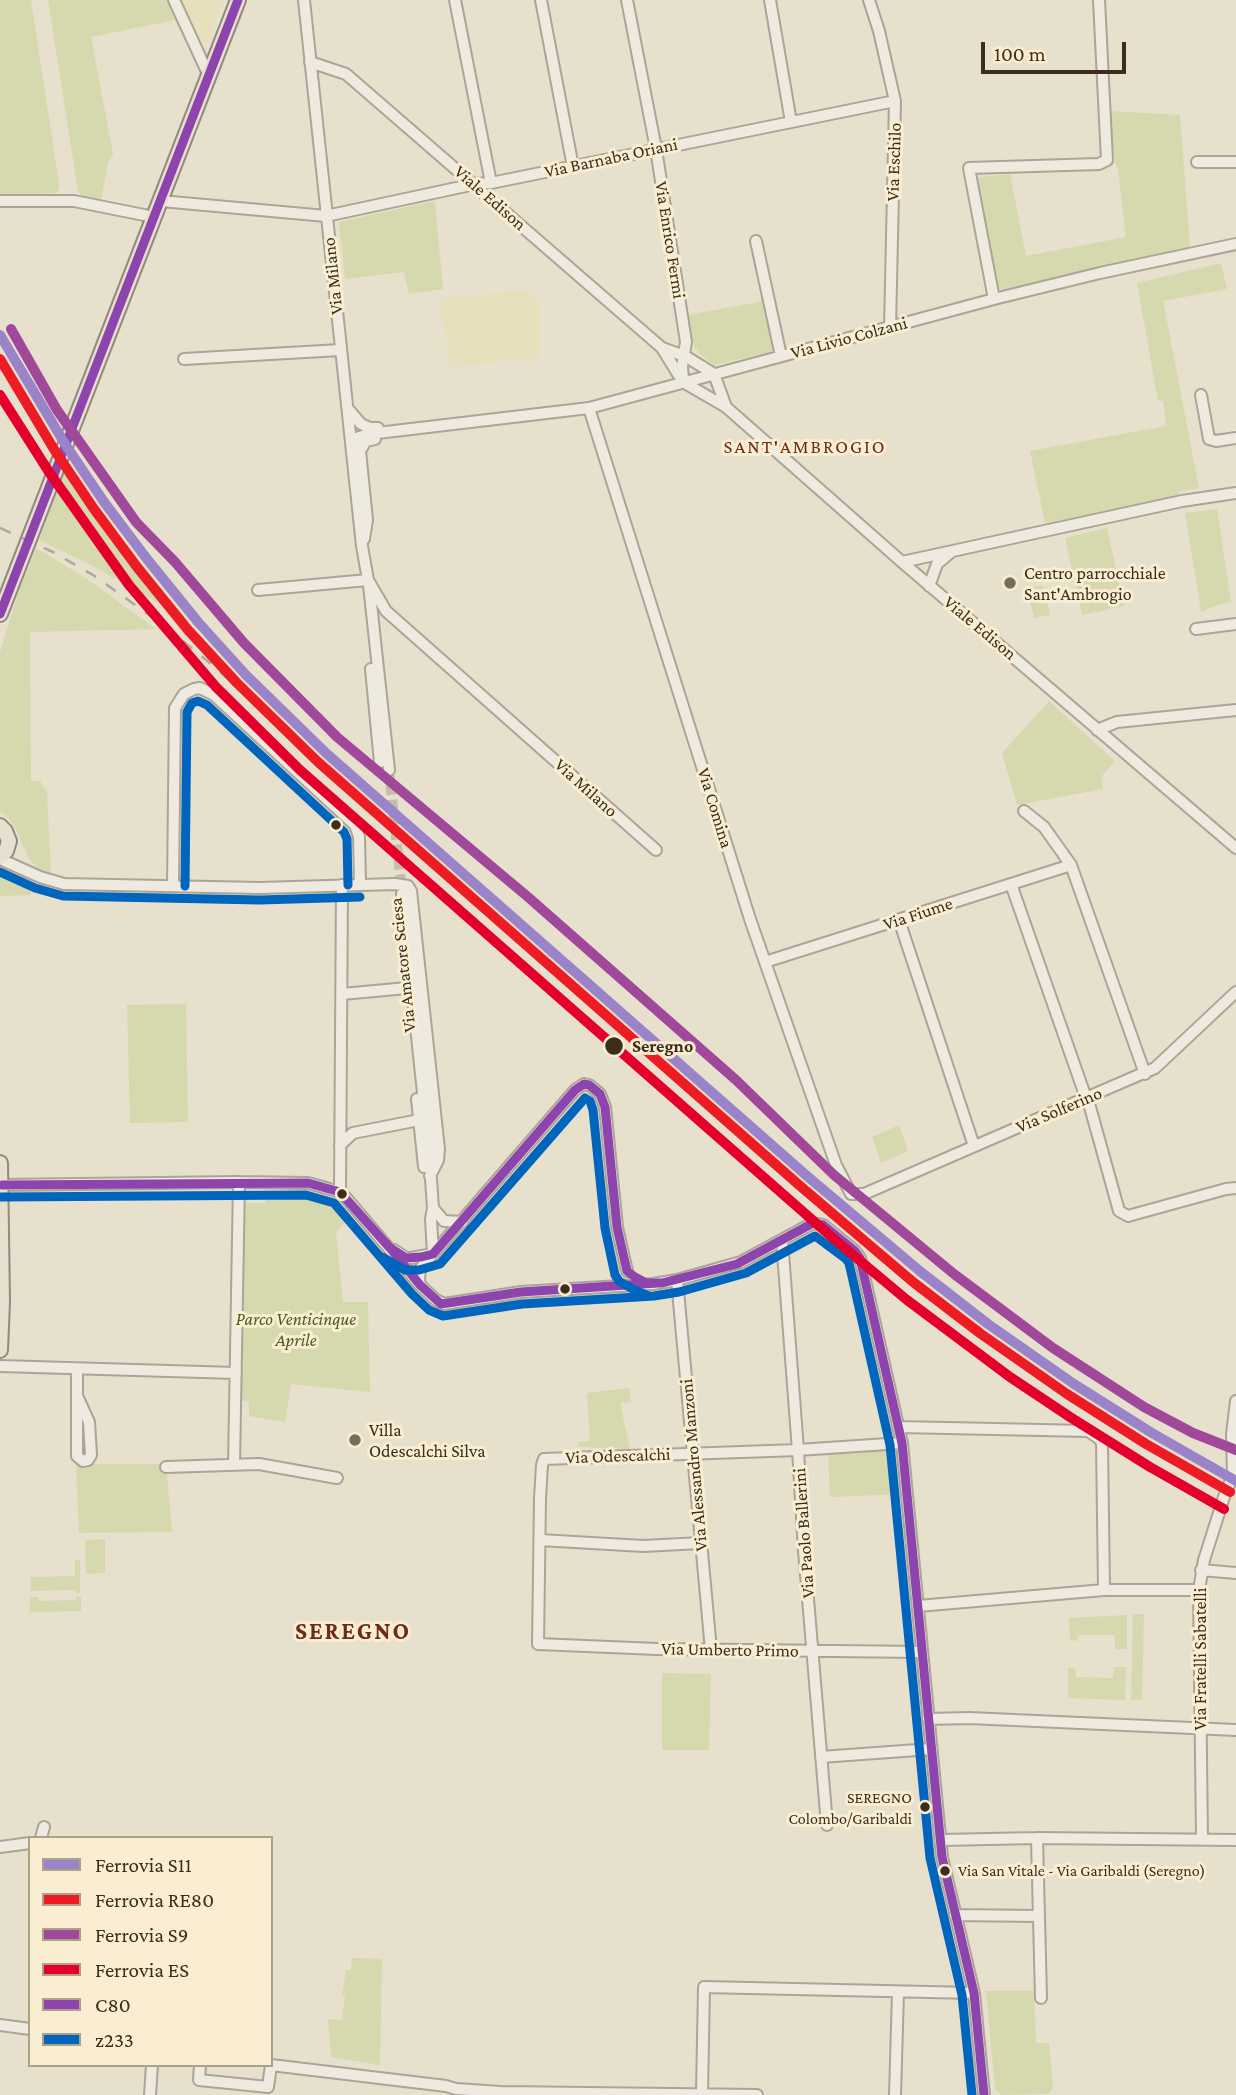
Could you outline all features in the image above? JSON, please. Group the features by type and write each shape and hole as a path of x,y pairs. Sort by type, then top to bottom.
{"main road":[{"path":"0,614 237,0"},
{"path":"0,826 9,841 0,858"},
{"path":"0,1163 0,1350"}],"street":[{"name":"Via Milano","path":"304,0 340,350 348,419 356,452 362,552 368,580 386,611 656,850"},
{"path":"455,0 491,183"},
{"path":"541,0 573,167"},
{"name":"Via Enrico Fermi","path":"627,0 656,149 687,342 682,367 683,382"},
{"path":"770,0 790,122"},
{"name":"Via Eschilo","path":"869,0 895,101 890,328"},
{"path":"994,299 969,168 1099,164 1107,160 1099,0"},
{"path":"175,3 209,76"},
{"name":"Viale Edison","path":"310,62 346,75 475,184 662,348 683,382"},
{"name":"Via Barnaba Oriani","path":"161,201 326,216 895,101"},
{"path":"1197,162 1236,162"},
{"path":"0,201 74,201 154,217"},
{"path":"756,241 781,356"},
{"name":"Via Livio Colzani","path":"364,435 589,408 1100,272 1236,244"},
{"name":"Viale Edison","path":"662,348 685,356"},
{"path":"184,359 340,350"},
{"path":"685,356 714,374 726,407"},
{"path":"683,382 726,407"},
{"path":"1201,395 1209,439 1216,442 1236,438"},
{"name":"Via Livio Colzani","path":"346,401 354,418 370,428 436,425"},
{"name":"Viale Edison","path":"726,407 929,586 1236,848"},
{"name":"Via Comina","path":"589,408 765,962 836,1165 851,1194 860,1196"},
{"path":"348,419 353,432 364,435"},
{"name":"Via Livio Colzani","path":"356,452 368,440 460,423"},
{"path":"356,452 354,440 364,435"},
{"path":"902,562 1182,501 1236,493"},
{"path":"929,586 937,564 955,550"},
{"path":"258,590 368,580 385,766"},
{"path":"1196,629 1236,624"},
{"path":"173,886 175,708 184,694 200,688 214,695 355,825 359,837 360,885"},
{"path":"1097,730 1117,722 1236,710"},
{"path":"1024,811 1044,827 1071,865 1145,1074"},
{"path":"9,841 16,858 28,872"},
{"path":"0,858 28,872 64,884 260,888 395,884"},
{"name":"Via Fiume","path":"765,962 1071,865"},
{"name":"Via Amatore Sciesa","path":"395,884 408,886 411,891 439,1149 438,1160 430,1179 424,1166 395,884"},
{"path":"1011,884 1090,1107 1119,1211 1128,1216 1231,1189"},
{"path":"340,1192 342,885"},
{"name":"Via Amatore Sciesa","path":"402,894 429,1150 433,1254"},
{"path":"899,920 975,1146"},
{"path":"342,994 407,988"},
{"name":"Via Solferino","path":"860,1196 1145,1074 1155,1068 1236,992"},
{"path":"420,1285 421,1269 433,1254 518,1154 575,1090 584,1084 596,1089 606,1107 617,1227 627,1271 623,1281 614,1285"},
{"path":"340,1145 353,1133 419,1120"},
{"path":"234,1465 239,1182"},
{"path":"1,1185 239,1182 308,1184 340,1192 420,1285 441,1304 521,1292 653,1284 677,1280 737,1264 810,1224 823,1225 855,1251 860,1258 902,1443 942,1857 974,1993 984,2095"},
{"path":"433,1208 444,1221 462,1222"},
{"name":"Via Paolo Ballerini","path":"782,1240 827,1825"},
{"path":"389,1247 407,1258 433,1254"},
{"path":"627,1271 653,1284"},
{"name":"Via Alessandro Manzoni","path":"677,1280 711,1650"},
{"path":"0,1366 236,1373"},
{"path":"77,1369 77,1456 83,1461 88,1460 91,1455 91,1438 89,1422 78,1398"},
{"path":"1235,1471 1232,1434 1236,1401"},
{"path":"899,1427 1088,1431 1097,1437 1102,1441 1104,1590"},
{"name":"Via Odescalchi","path":"540,1541 541,1465 544,1459 798,1450 902,1443"},
{"path":"166,1467 259,1464 337,1478"},
{"name":"Via Fratelli Sabatelli","path":"1202,1839 1199,1590 1201,1570 1235,1471"},
{"path":"540,1541 643,1546 701,1544"},
{"name":"Via Umberto Primo","path":"540,1541 538,1644 711,1650 922,1652"},
{"path":"1201,1570 1236,1573"},
{"path":"918,1606 1104,1590 1199,1590"},
{"path":"928,1719 1236,1730"},
{"path":"821,1757 931,1749"},
{"path":"1037,1838 1041,1998"},
{"path":"940,1840 1236,1840"},
{"path":"0,1847 28,1843"},
{"path":"955,1915 1038,1916"},
{"path":"702,2093 704,1987 974,1993"},
{"path":"895,2095 898,1992"},
{"path":"0,2025 28,2029"},
{"path":"273,2064 446,2090 757,2095"},
{"path":"150,2095 152,2067"},
{"path":"200,2067 200,2080 268,2087 271,2067"}],"shaded area":[{"path":"180,0 224,0 203,55"},
{"path":"523,290 540,302 540,358 451,367 438,299"}],"green space":[{"path":"0,0 31,0 59,184 56,193 0,195"},
{"path":"48,0 167,0 175,20 91,37 113,154 108,163 101,200 83,196 78,191"},
{"path":"1109,111 1180,115 1190,248 1005,292 996,285 976,180 980,177 1010,174 1026,256 1126,237"},
{"path":"435,201 443,289 409,294 404,272 345,279 339,222"},
{"path":"1221,263 1227,289 1163,301 1199,488 1180,491 1178,497 1045,523 1030,451 1166,426 1163,401 1158,401 1137,283"},
{"path":"763,301 775,346 771,352 714,365 694,347 689,315"},
{"path":"67,463 103,519 162,595 157,602 39,540"},
{"path":"1217,509 1231,602 1201,612 1185,513"},
{"path":"1107,528 1124,606 1082,615 1065,538"},
{"path":"36,548 84,577 156,629 30,632 31,781 40,781 47,792 51,873 39,870 29,859 16,830 0,812 0,652"},
{"path":"1043,585 1050,615 1034,618 1027,588"},
{"path":"1049,701 1115,761 1101,777 1103,789 1017,805 1002,753"},
{"path":"6,869 31,882 31,895 0,896 0,870"},
{"path":"186,1004 188,1122 130,1123 127,1005"},
{"path":"899,1125 908,1151 881,1163 872,1137"},
{"name":"Parco Venticinque Aprile","path":"265,1192 307,1193 330,1202 350,1216 336,1233 343,1302 368,1302 370,1392 291,1384 285,1422 249,1416 249,1401 239,1400 245,1203 265,1203"},
{"path":"629,1388 631,1402 620,1403 630,1449 579,1447 578,1442 590,1441 587,1393"},
{"path":"900,1449 904,1494 830,1497 828,1452"},
{"path":"76,1464 166,1464 172,1532 79,1533"},
{"path":"105,1539 105,1573 86,1574 85,1540"},
{"path":"75,1560 80,1560 80,1593 76,1593 76,1590 31,1591 30,1577 75,1576"},
{"path":"30,1597 39,1597 39,1601 76,1600 76,1597 81,1597 81,1611 30,1612"},
{"path":"1133,1614 1144,1614 1142,1700 1131,1700"},
{"path":"1127,1615 1127,1649 1115,1649 1115,1635 1078,1635 1077,1641 1070,1640 1069,1618"},
{"path":"1114,1667 1126,1667 1125,1700 1068,1698 1068,1668 1075,1668 1076,1677 1113,1678"},
{"path":"662,1673 711,1674 709,1750 662,1750"},
{"path":"352,1958 382,1959 380,2065 331,2057 328,2019 342,2020 346,1970 351,1970"},
{"path":"986,1991 1034,1991 1036,2043 1049,2043 1053,2088 1048,2094 1001,2095 995,2089"}],"tunnel":[{"path":"389,770 402,892"}],"railway":[{"path":"0,528 53,552 93,575 162,624 216,668 385,821"}],"rail line":[{"name":"S9","path":"11,329 57,410 136,522 175,562 244,643 337,737 528,897 736,1080 834,1175 954,1274 1053,1348 1144,1407 1193,1433 1236,1450"},
{"name":"S11","path":"0,335 65,444 147,559 198,622 246,675 326,753 807,1176 921,1272 988,1324 1074,1384 1236,1481"},
{"name":"RE80","path":"0,359 55,451 137,567 188,630 237,683 318,762 913,1282 1067,1394 1146,1444 1230,1492"},
{"name":"ES","path":"0,395 49,472 129,585 216,687 300,770 907,1300 1010,1377 1070,1417 1224,1509"}],"transit line":[{"name":"C80","path":"0,614 238,0"},
{"name":"z233","path":"185,886 187,712 192,703 198,701 207,705 344,832 347,839 348,885"},
{"name":"z233","path":"0,872 35,888 63,896 260,900 360,897"},
{"name":"C80","path":"2,1185 308,1183 340,1192 389,1247 406,1258 421,1257 433,1254 575,1090 584,1084 600,1094 605,1107 617,1227 627,1271 635,1277 646,1283 662,1283 737,1264 813,1223 823,1225 855,1251 860,1258 902,1443 942,1857 974,1993 984,2095"},
{"name":"z233","path":"382,1257 405,1270 419,1270 440,1264 585,1098 590,1101 593,1110 605,1228 615,1275 619,1281 649,1296"},
{"name":"z233","path":"0,1197 306,1195 334,1203 412,1294 429,1310 443,1316 522,1304 679,1292 746,1273 815,1236 846,1259 890,1445 930,1858 962,1995 972,2095"},
{"name":"C80","path":"386,1243 420,1285 441,1304 521,1292 658,1283"}],"place":[{"name":"Centro parrocchiale Sant'Ambrogio","path":"1010,583"},
{"name":"Seregno","path":"614,1046"},
{"name":"Villa Odescalchi Silva","path":"355,1440"},
{"name":"SEREGNO Colombo/Garibaldi","path":"925,1807"},
{"name":"Via San Vitale - Via Garibaldi (Seregno)","path":"945,1871"}],"district":[{"name":"SANT'AMBROGIO","path":"805,447"},
{"name":"SEREGNO","path":"353,1632"}]}
